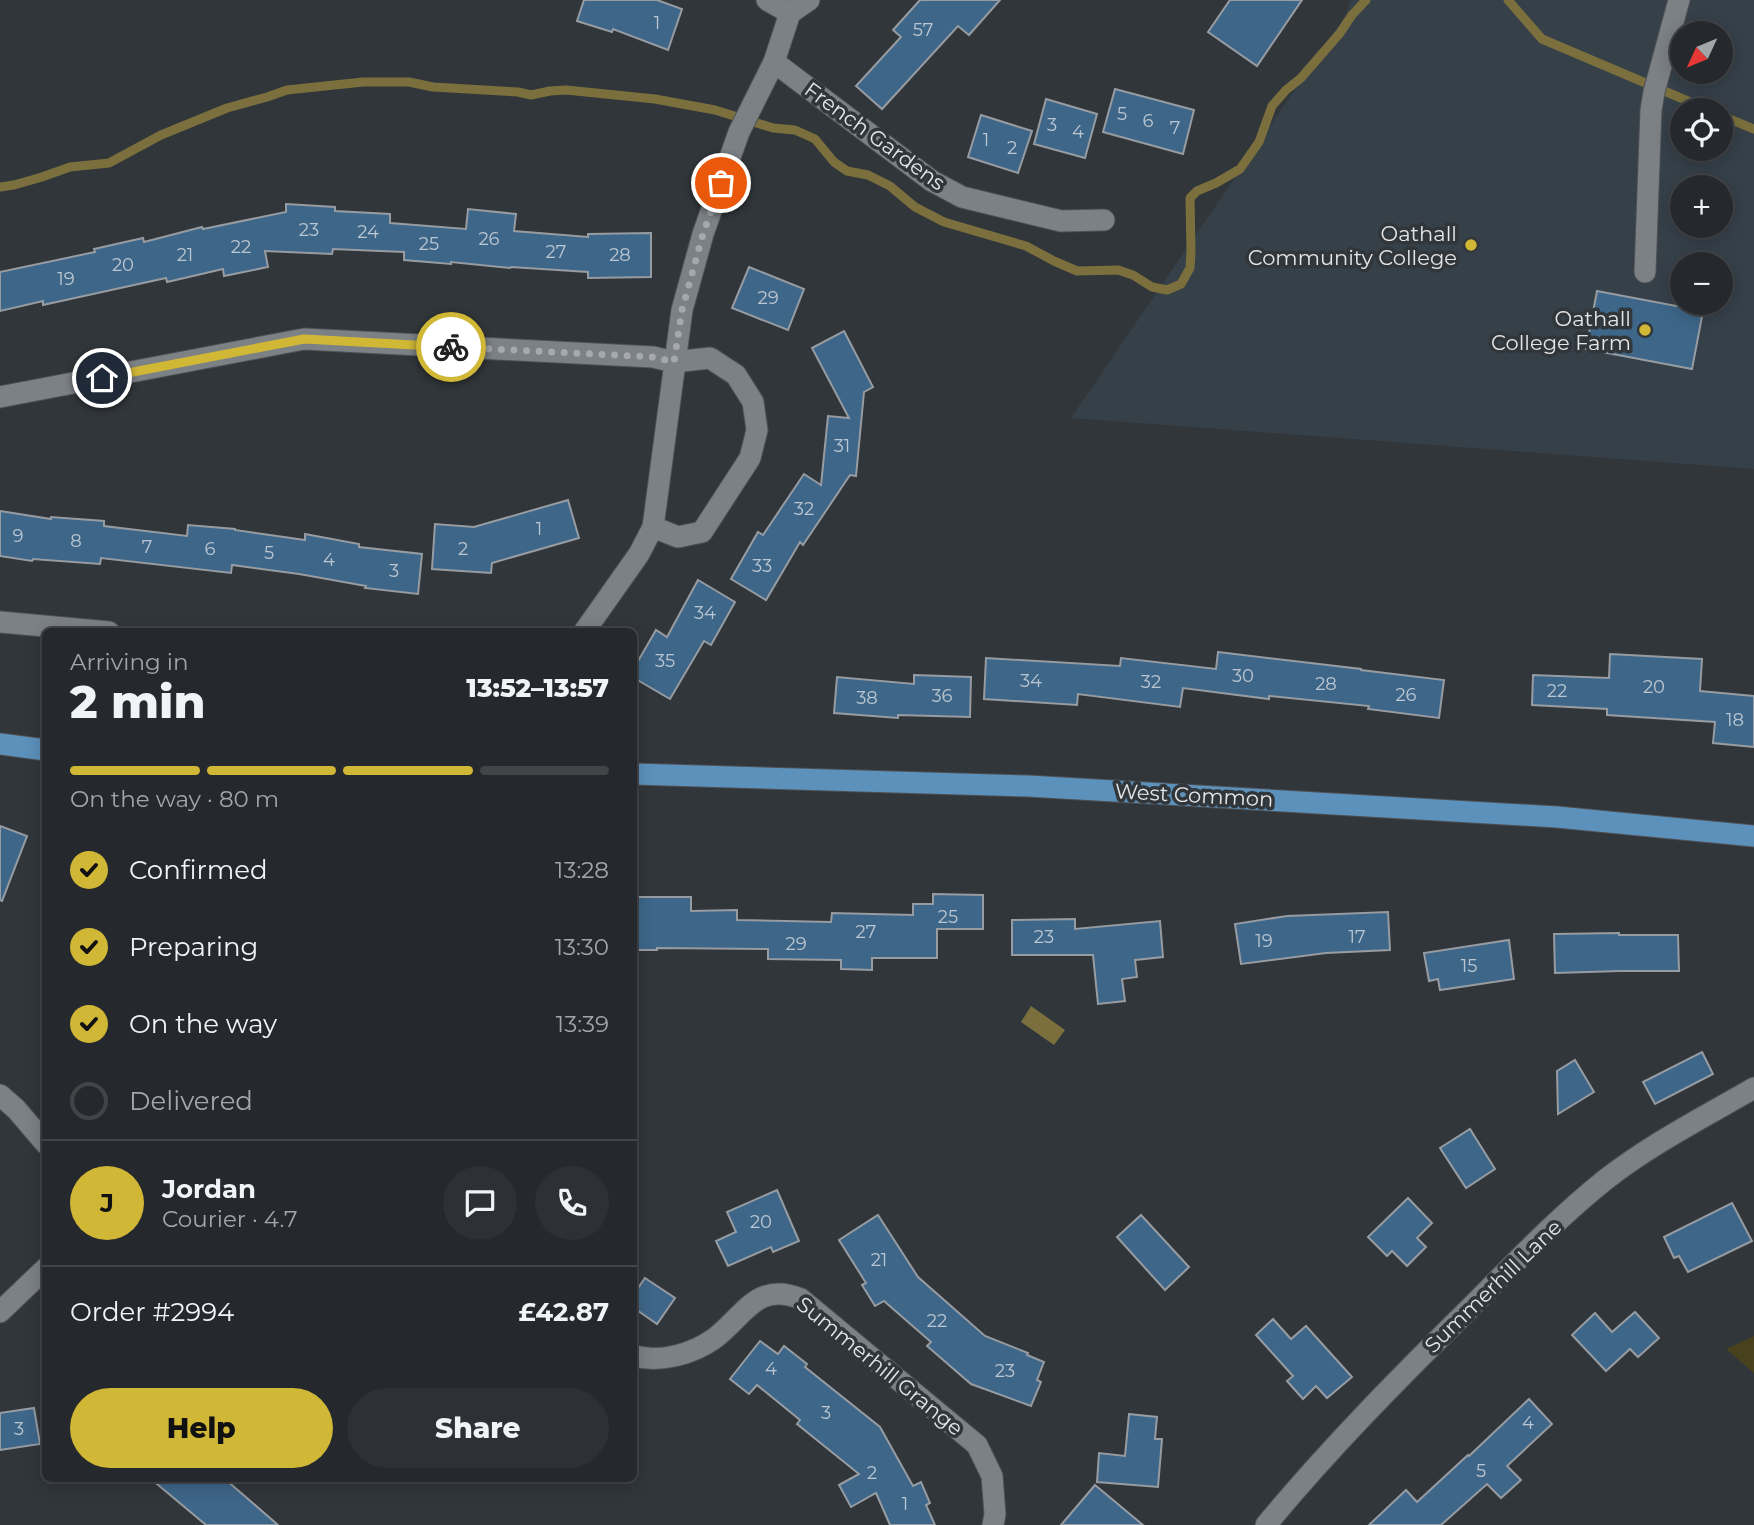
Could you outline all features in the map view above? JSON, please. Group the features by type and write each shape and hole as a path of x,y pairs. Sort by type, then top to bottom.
{"main road":[{"path":"0,744 42,749"},
{"name":"West Common","path":"637,774 1042,786 1557,817 1754,836"}],"street":[{"path":"767,0 790,13"},
{"path":"587,628 639,554 653,527 682,310 703,234 740,132 774,62 790,13 809,0"},
{"path":"1645,272 1651,110 1679,0"},
{"name":"French Gardens","path":"774,62 932,181 962,197 1061,221 1104,220"},
{"path":"0,397 304,339 653,357 674,362 710,359 736,375 753,402 757,430 750,458 702,531 678,537 653,527"},
{"path":"0,622 65,628"},
{"name":"Summerhill Lane","path":"1266,1525 1299,1485 1403,1374 1556,1223 1605,1181 1649,1149 1754,1088"},
{"path":"0,1095 42,1139"},
{"path":"0,1311 42,1272"},
{"name":"Summerhill Grange","path":"637,1356 673,1357 698,1349 717,1336 759,1298 788,1294 801,1299 977,1445 992,1476 995,1514 993,1525"}],"shaded area":[{"name":"Oathall Community College","path":"1351,0 1754,0 1754,469 1071,418 1345,16"},
{"path":"1031,1006 1065,1030 1054,1045 1021,1022"},
{"path":"1754,1336 1754,1373 1726,1349"}],"building":[{"path":"584,0 657,0 682,9 668,50 613,29 612,32 577,21"},
{"path":"920,0 1000,0 969,35 958,26 882,109 856,86 901,37 893,30"},
{"path":"1230,0 1302,0 1257,66 1208,32"},
{"path":"1115,89 1194,110 1183,154 1103,132"},
{"path":"1046,99 1097,114 1085,158 1034,144"},
{"path":"981,115 1032,131 1018,173 968,157"},
{"path":"286,204 335,207 335,211 390,214 390,223 466,229 468,209 516,214 514,231 588,237 588,234 651,233 651,277 588,278 588,272 404,260 404,252 333,249 332,254 265,251 268,267 224,276 223,269 167,282 166,278 43,305 43,301 0,311 0,272 95,252 94,249 143,238 144,242 202,227 203,229 286,212"},
{"path":"749,267 804,289 788,330 732,308"},
{"name":"Oathall College Farm","path":"1597,291 1670,305 1670,315 1702,315 1692,369 1586,349"},
{"path":"844,331 873,387 864,392 856,476 850,475 803,545 800,542 766,600 731,579 758,532 763,535 804,474 821,485 828,416 849,418 812,348"},
{"path":"568,500 579,538 492,563 491,573 432,569 435,524 474,527"},
{"path":"0,511 51,519 104,521 104,526 187,536 188,525 305,540 305,534 359,544 359,547 422,554 418,594 365,588 366,586 299,574 232,565 231,573 101,558 100,564 32,561 0,556"},
{"path":"698,580 735,602 711,645 704,641 670,699 637,680 637,663 656,630 667,637"},
{"path":"1218,652 1444,680 1439,718 1368,709 1369,706 1269,696 1269,699 1183,688 1180,707 1078,694 1077,705 984,699 986,658 1120,666 1121,658 1216,669"},
{"path":"1610,654 1702,659 1700,691 1754,696 1754,747 1713,743 1715,722 1607,715 1607,709 1532,705 1533,675 1609,678"},
{"path":"914,675 971,677 970,717 898,715 898,718 834,713 837,677 914,684"},
{"path":"0,826 27,836 2,901 0,900"},
{"path":"933,894 983,895 983,929 937,929 937,958 872,958 872,970 841,969 841,960 768,959 768,949 637,950 637,897 691,897 691,911 737,910 737,920 831,922 832,913 913,915 913,904 933,904"},
{"path":"1388,912 1390,950 1326,953 1241,964 1235,924 1287,916"},
{"path":"1075,919 1075,929 1160,921 1163,957 1135,960 1137,977 1122,979 1125,1001 1098,1004 1093,955 1012,955 1012,920"},
{"path":"1554,934 1678,935 1679,971 1555,973"},
{"path":"1509,940 1514,979 1440,990 1438,979 1429,981 1424,953"},
{"path":"1702,1052 1713,1074 1655,1104 1643,1082"},
{"path":"1575,1060 1594,1092 1558,1114 1557,1071"},
{"path":"1470,1129 1495,1169 1466,1188 1440,1148"},
{"path":"777,1190 799,1241 773,1252 771,1247 728,1266 716,1241 736,1232 727,1212"},
{"path":"1408,1198 1432,1223 1417,1238 1426,1247 1407,1266 1392,1251 1387,1256 1368,1237"},
{"path":"1732,1203 1752,1241 1688,1272 1679,1256 1674,1258 1664,1237"},
{"path":"878,1215 918,1277 985,1336 1044,1362 1037,1380 1041,1382 1031,1406 971,1384 927,1346 931,1342 884,1301 875,1306 862,1285 866,1283 839,1240"},
{"path":"1141,1215 1189,1267 1165,1290 1117,1237"},
{"path":"645,1278 675,1298 657,1324 637,1310 637,1290"},
{"path":"1635,1312 1659,1338 1638,1357 1630,1349 1606,1371 1572,1335 1595,1313 1612,1332"},
{"path":"1273,1319 1291,1339 1306,1326 1352,1377 1327,1398 1316,1386 1303,1399 1287,1381 1293,1376 1256,1335"},
{"path":"760,1341 778,1354 784,1346 807,1364 805,1367 880,1427 913,1486 921,1482 930,1503 926,1505 935,1525 890,1525 876,1493 851,1507 839,1485 859,1474 797,1424 800,1420 757,1385 749,1394 730,1379"},
{"path":"1529,1399 1552,1424 1507,1466 1521,1480 1501,1498 1487,1484 1441,1525 1369,1525 1406,1490 1417,1502"},
{"path":"34,1408 40,1444 0,1450 0,1413"},
{"path":"1129,1414 1157,1417 1155,1439 1162,1439 1158,1487 1097,1482 1099,1453 1125,1456"},
{"path":"155,1482 228,1482 278,1525 206,1525"},
{"path":"1095,1485 1143,1525 1061,1525"}],"waterway":[{"path":"0,187 70,167 109,163 161,135 227,108 287,90 363,82 409,82 433,87 531,95 566,90 655,99 715,110 773,128 795,130 815,139 834,162 847,171 868,175 890,186 915,207 944,222 1026,246 1077,271 1118,270 1133,275 1152,287 1167,290 1181,284 1190,268 1190,198 1197,191 1240,169 1259,142 1272,106 1301,78 1366,0"},
{"path":"1508,0 1542,39 1681,98"},
{"path":"1733,120 1754,129"}],"way so far":[{"path":"451,347 653,357 674,362 682,310 703,234 721,183"}],"place":[{"name":"Oathall Community College","path":"1471,245"},
{"name":"Oathall College Farm","path":"1645,330"}],"route":[{"path":"102,378 304,339 451,347"}]}
